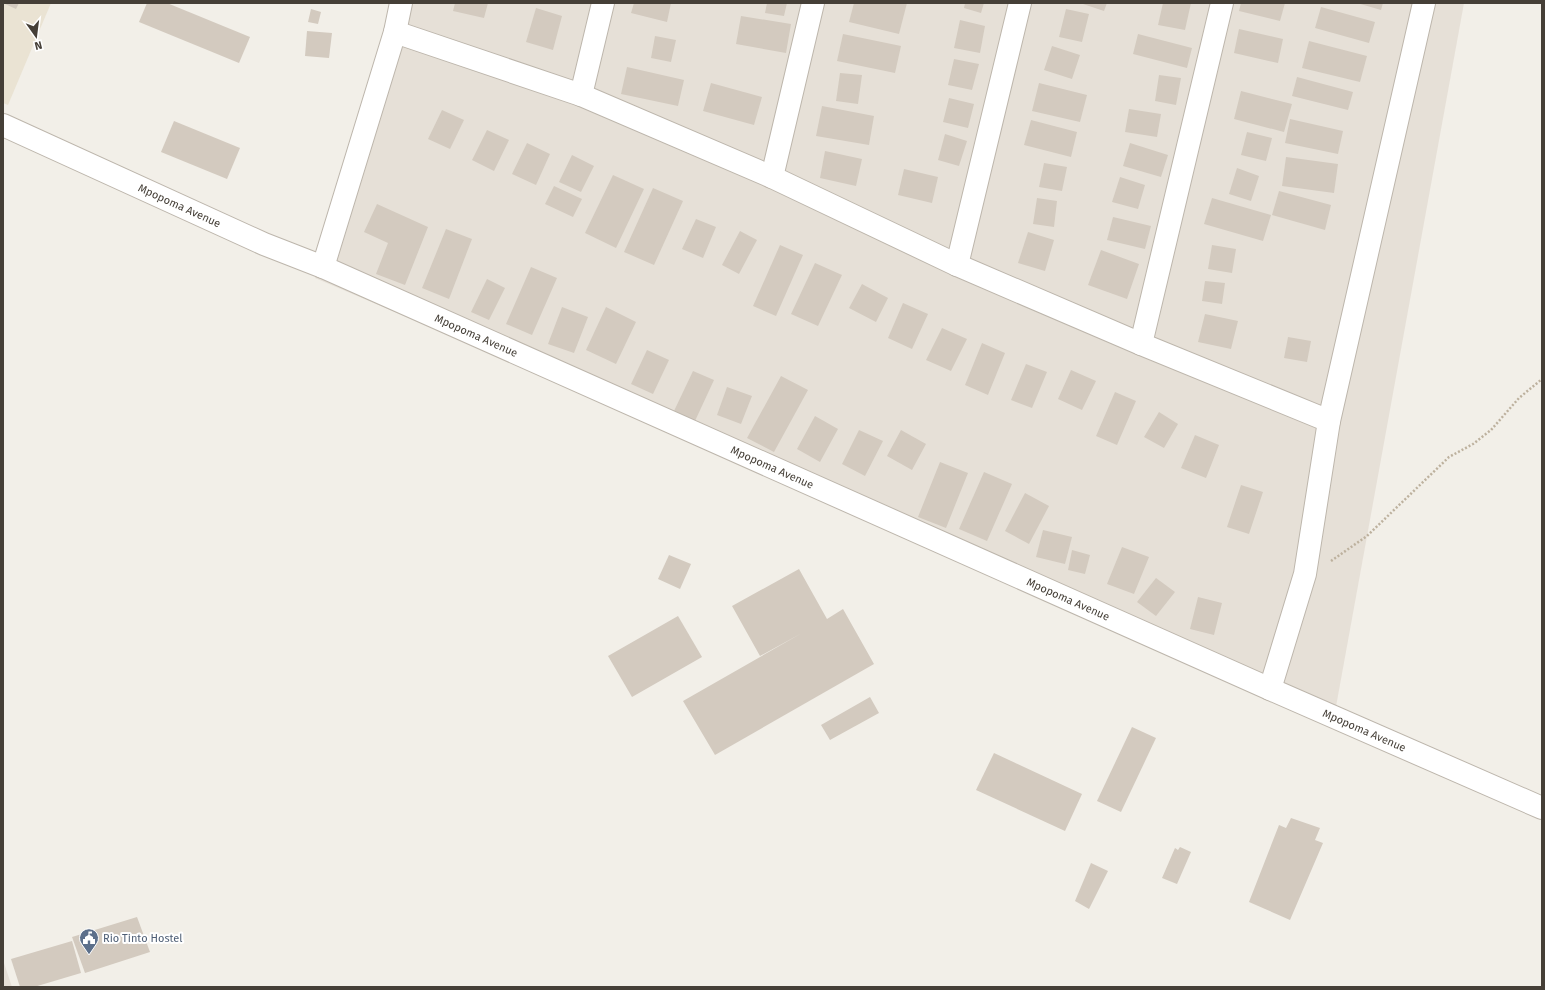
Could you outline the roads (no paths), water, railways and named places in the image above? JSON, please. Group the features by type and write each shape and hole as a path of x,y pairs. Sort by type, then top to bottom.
{"street":[{"path":"323,267 395,32 401,3"},
{"path":"581,95 603,3"},
{"path":"772,178 813,3"},
{"path":"957,265 1020,3"},
{"path":"1142,344 1222,3"},
{"path":"1270,689 1305,574 1329,421 1424,3"},
{"path":"395,32 581,95 772,178 957,265 1142,344 1329,421"},
{"name":"Mpopoma Avenue","path":"3,126 264,244 323,267 1270,689 1542,808"}],"place":[{"name":"Rio Tinto Hostel","path":"89,955"}]}
